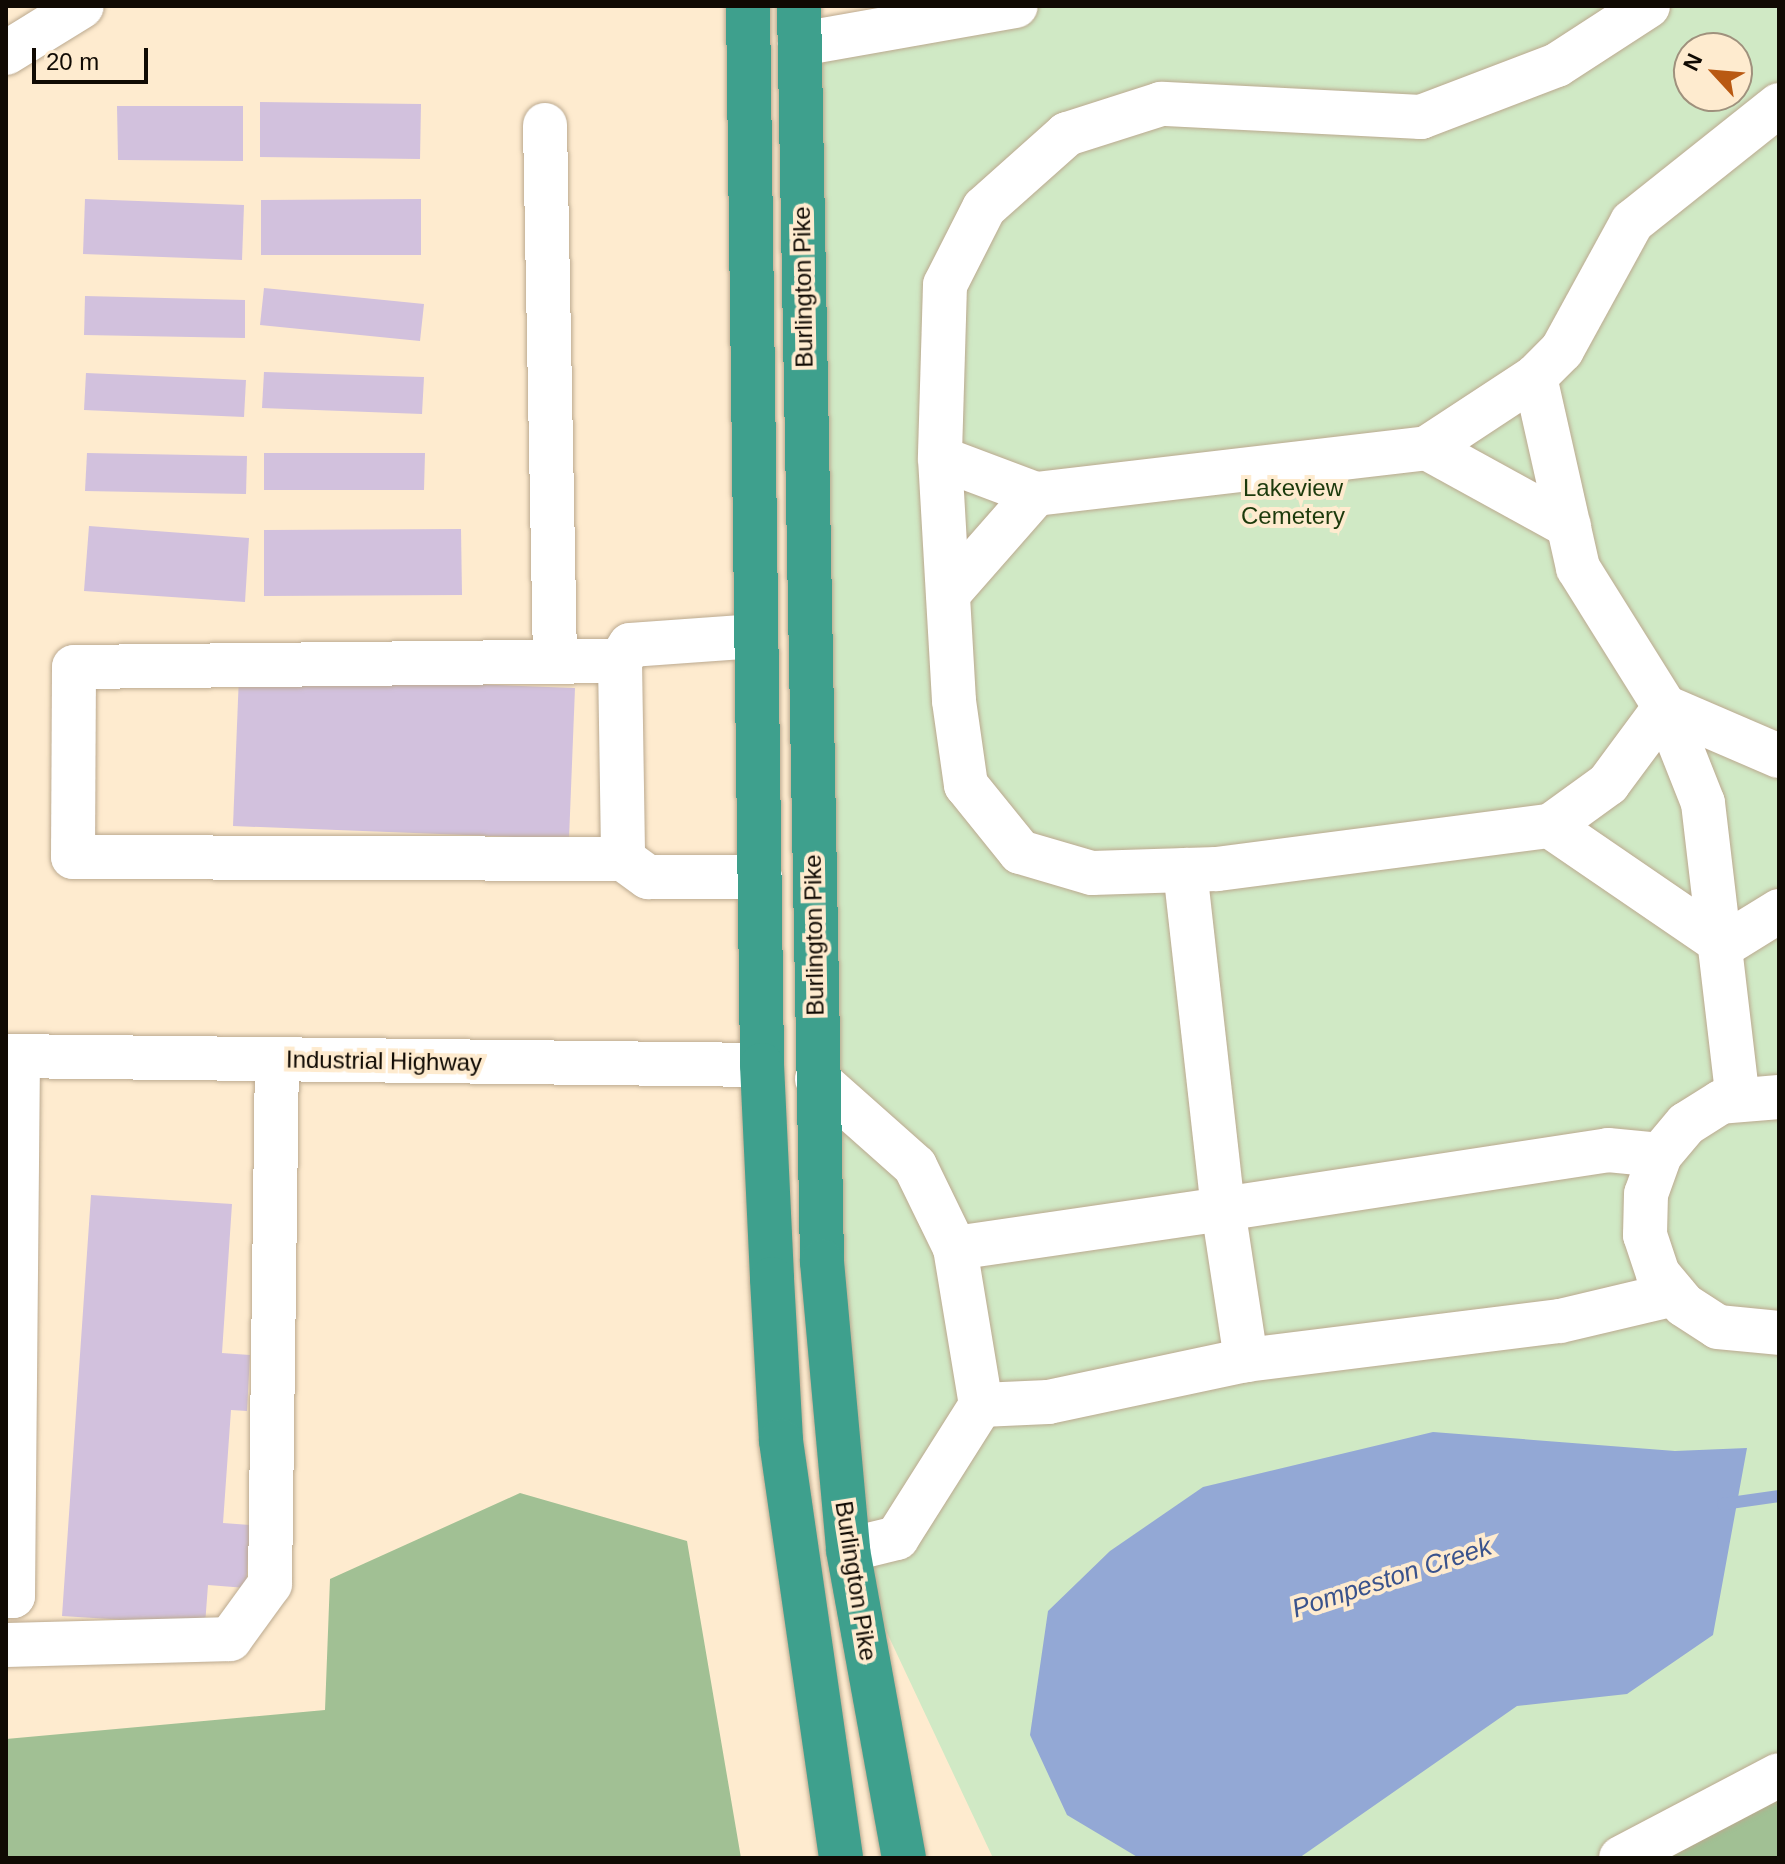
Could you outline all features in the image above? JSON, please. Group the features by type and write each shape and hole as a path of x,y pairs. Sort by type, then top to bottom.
{"highway":[{"path":"748,6 762,1065 781,1441 841,1858"},
{"name":"Burlington Pike","path":"800,25 822,1262 848,1550 904,1858"}],"street":[{"path":"6,53 82,6"},
{"path":"800,25 1016,6"},
{"path":"1648,6 1557,65 1421,117 1161,104 1067,134 984,208 945,285 940,458 948,594 966,785 1020,852 1092,873 1185,870 1550,826 1608,784 1665,707"},
{"path":"940,458 1036,494 1427,448 1535,377 1562,350 1632,222 1779,105"},
{"path":"545,125 555,662"},
{"path":"1535,377 1578,568 1665,707 1703,803 1724,945 1759,1098 1686,1124 1660,1155 1646,1194 1645,1235 1674,1294 1718,1327 1779,1333"},
{"path":"1427,448 1569,526"},
{"path":"948,594 1036,494"},
{"path":"623,859 620,661 630,645 756,636"},
{"path":"620,661 74,667 73,857 623,859 648,877 760,877"},
{"path":"1665,707 1779,756"},
{"path":"1550,826 1724,945"},
{"path":"1185,870 1223,1209 1246,1360"},
{"path":"1724,945 1779,911"},
{"path":"6,1596 13,1596 12,1056"},
{"name":"Industrial Highway","path":"12,1056 762,1065"},
{"path":"6,1645 230,1639 270,1584 277,1059"},
{"path":"817,1079 915,1166 955,1248 981,1405 897,1538 848,1550"},
{"path":"955,1248 1608,1150 1660,1155"},
{"path":"981,1405 1048,1402 1246,1360 1560,1321 1674,1294"},
{"path":"1621,1858 1779,1775"}],"green space":[{"name":"Lakeview Cemetery","path":"889,6 1779,6 1779,1791 1723,1858 993,1858 848,1550 800,44"},
{"path":"520,1493 687,1541 741,1858 6,1858 6,1739 325,1710 330,1579"},
{"path":"1779,1791 1779,1858 1672,1858 1653,1817"}],"water":[{"path":"1433,1432 1675,1451 1747,1448 1713,1635 1627,1694 1517,1706 1299,1858 1139,1858 1067,1815 1030,1735 1048,1611 1110,1551 1203,1487"}],"building":[{"path":"260,102 421,104 420,159 260,157"},
{"path":"117,106 243,106 243,161 118,160"},
{"path":"85,199 244,205 242,260 83,254"},
{"path":"421,199 421,255 261,255 261,200"},
{"path":"264,288 424,304 420,341 260,325"},
{"path":"85,296 245,300 245,338 84,335"},
{"path":"264,372 424,377 422,414 262,408"},
{"path":"86,373 246,380 244,417 84,410"},
{"path":"87,453 247,456 246,494 85,491"},
{"path":"264,453 425,453 424,490 264,490"},
{"path":"89,526 249,538 245,602 84,591"},
{"path":"461,529 462,595 264,596 264,530"},
{"path":"239,675 575,688 569,839 233,826"},
{"path":"91,1195 232,1204 222,1353 250,1355 247,1411 231,1410 223,1523 250,1525 246,1588 208,1585 205,1625 62,1616"}],"waterway":[{"name":"Pompeston Creek","path":"1723,1504 1779,1496"}]}
